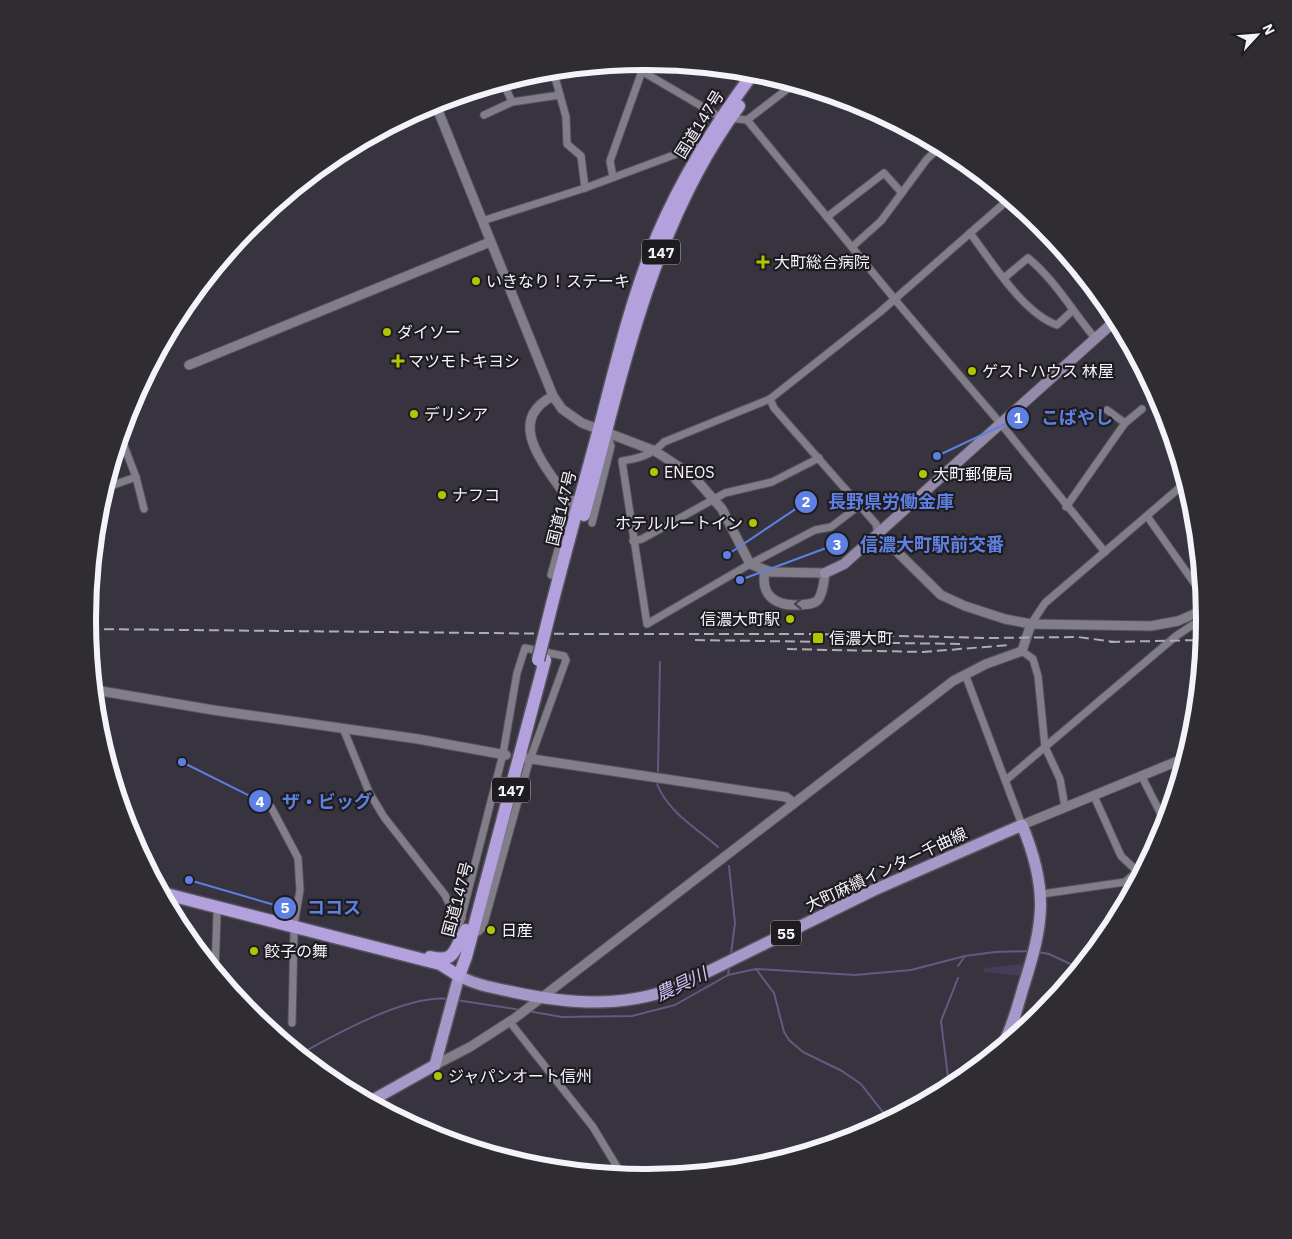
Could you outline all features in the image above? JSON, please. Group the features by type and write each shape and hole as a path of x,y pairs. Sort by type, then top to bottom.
{"highway":[{"name":"国道147号","path":"458,976 467,927 542,660 602,433 639,312 654,268 673,222 707,148 749,80"},
{"name":"国道147号","path":"725,118 756,82"},
{"name":"147","path":"171,895 458,976"},
{"name":"147","path":"176,904 403,954 440,964 458,976"},
{"name":"147","path":"403,954 410,952 441,960 456,951 467,927"}],"main road":[{"path":"824,573 844,564 1110,325"},
{"path":"1007,1034 1037,942 1042,894 1037,865 1022,825"},
{"name":"大町麻績インター千曲線","path":"458,976 481,985 537,1000 602,1003 660,994 874,890 1022,825"},
{"path":"376,1098 435,1065 458,976"}],"street":[{"path":"613,178 610,161 642,71 725,118 747,120 788,89"},
{"path":"555,78 566,118 567,144 581,156 584,188"},
{"path":"506,89 512,102"},
{"path":"484,115 512,102 560,96"},
{"path":"438,111 553,396 570,416 602,433 656,451 693,476 714,498 728,519 750,564 764,571 824,573 818,599 810,604 780,604 768,596 763,581 764,571"},
{"path":"747,120 1001,424 1066,507 1105,552"},
{"path":"482,220 584,188 690,149 707,148"},
{"path":"852,247 882,221 927,159 934,152"},
{"path":"827,217 884,173 902,193"},
{"path":"860,505 831,527 815,530 750,564 647,624 622,461 643,457 656,451 664,442 770,399 895,299 1004,203"},
{"path":"970,233 1004,278 1047,322 1057,325 1072,311"},
{"path":"188,365 490,242"},
{"path":"1004,278 1028,258 1046,273 1072,311 1095,338"},
{"path":"551,575 572,499 563,492 535,447 528,425 535,408 553,396"},
{"path":"770,399 774,408 876,524 878,533 934,589 949,600 989,615 1031,624 1151,626 1178,621 1196,613"},
{"path":"1066,507 1125,423 1142,409"},
{"path":"1107,410 1125,423"},
{"path":"592,523 611,446 602,433"},
{"path":"125,447 136,477 144,509"},
{"path":"633,541 642,539 714,498 733,490 780,480 819,458"},
{"path":"113,485 136,477"},
{"path":"435,1065 470,1047 513,1019 965,674 1022,651 1031,624 1045,603 1179,488"},
{"path":"1147,516 1194,582"},
{"path":"1006,780 1176,636 1196,624"},
{"path":"342,728 369,792 384,817 445,894 453,912 467,927 478,932 483,927 528,759 566,660 564,656 525,648 517,673 505,754 467,927"},
{"path":"1022,651 1033,660 1038,676 1045,747 1060,779 1065,808"},
{"path":"965,674 1022,825 1177,761"},
{"path":"101,691 505,754"},
{"path":"528,759 786,797 794,803"},
{"path":"1141,776 1160,813"},
{"path":"1094,796 1121,856 1135,870"},
{"path":"271,807 298,858 300,890 294,929 292,1023"},
{"path":"1042,894 1124,882 1131,877"},
{"path":"214,959 216,914"},
{"path":"513,1019 593,1127 618,1168"}],"shaded area":[{"path":"1024,964 1020,976 983,972 984,968"}],"waterway":[{"path":"658,771 660,662"},
{"path":"657,784 675,811 718,847"},
{"path":"729,866 735,923 731,954"},
{"name":"農具川","path":"528,1011 562,1017 632,1016 675,1005 728,975 756,969 855,975 911,970 965,956 995,952 1030,951"},
{"name":"農具川","path":"1037,952 1049,954 1073,965"},
{"name":"農具川","path":"958,966 965,956"},
{"name":"農具川","path":"728,975 729,968"},
{"path":"756,969 774,993 784,1032 789,1040 803,1052 842,1071 861,1084 884,1114"},
{"path":"948,1078 941,1021 958,978"},
{"name":"農具川","path":"306,1051 352,1026 393,1009 432,999 449,999"},
{"name":"農具川","path":"456,1000 521,1010"}],"railway":[{"path":"97,629 580,634 818,634 988,638 1078,637 1115,642"},
{"path":"695,640 960,644"},
{"path":"1110,642 1195,640"},
{"path":"787,649 923,652 1009,645"}],"place":[{"name":"大町総合病院","path":"763,262"},
{"name":"いきなり！ステーキ","path":"476,281"},
{"name":"ダイソー","path":"387,332"},
{"name":"マツモトキヨシ","path":"398,361"},
{"name":"ゲストハウス 林屋","path":"972,371"},
{"name":"デリシア","path":"414,414"},
{"name":"こばやし","path":"937,456"},
{"name":"ENEOS","path":"654,472"},
{"name":"大町郵便局","path":"923,474"},
{"name":"ナフコ","path":"442,495"},
{"name":"ホテルルートイン","path":"753,523"},
{"name":"長野県労働金庫","path":"727,555"},
{"name":"信濃大町駅前交番","path":"740,580"},
{"name":"信濃大町駅","path":"790,619"},
{"name":"信濃大町","path":"818,638"},
{"name":"ザ・ビッグ","path":"182,762"},
{"name":"ココス","path":"189,880"},
{"name":"日産","path":"491,930"},
{"name":"餃子の舞","path":"254,951"},
{"name":"ジャパンオート信州","path":"438,1076"}]}
